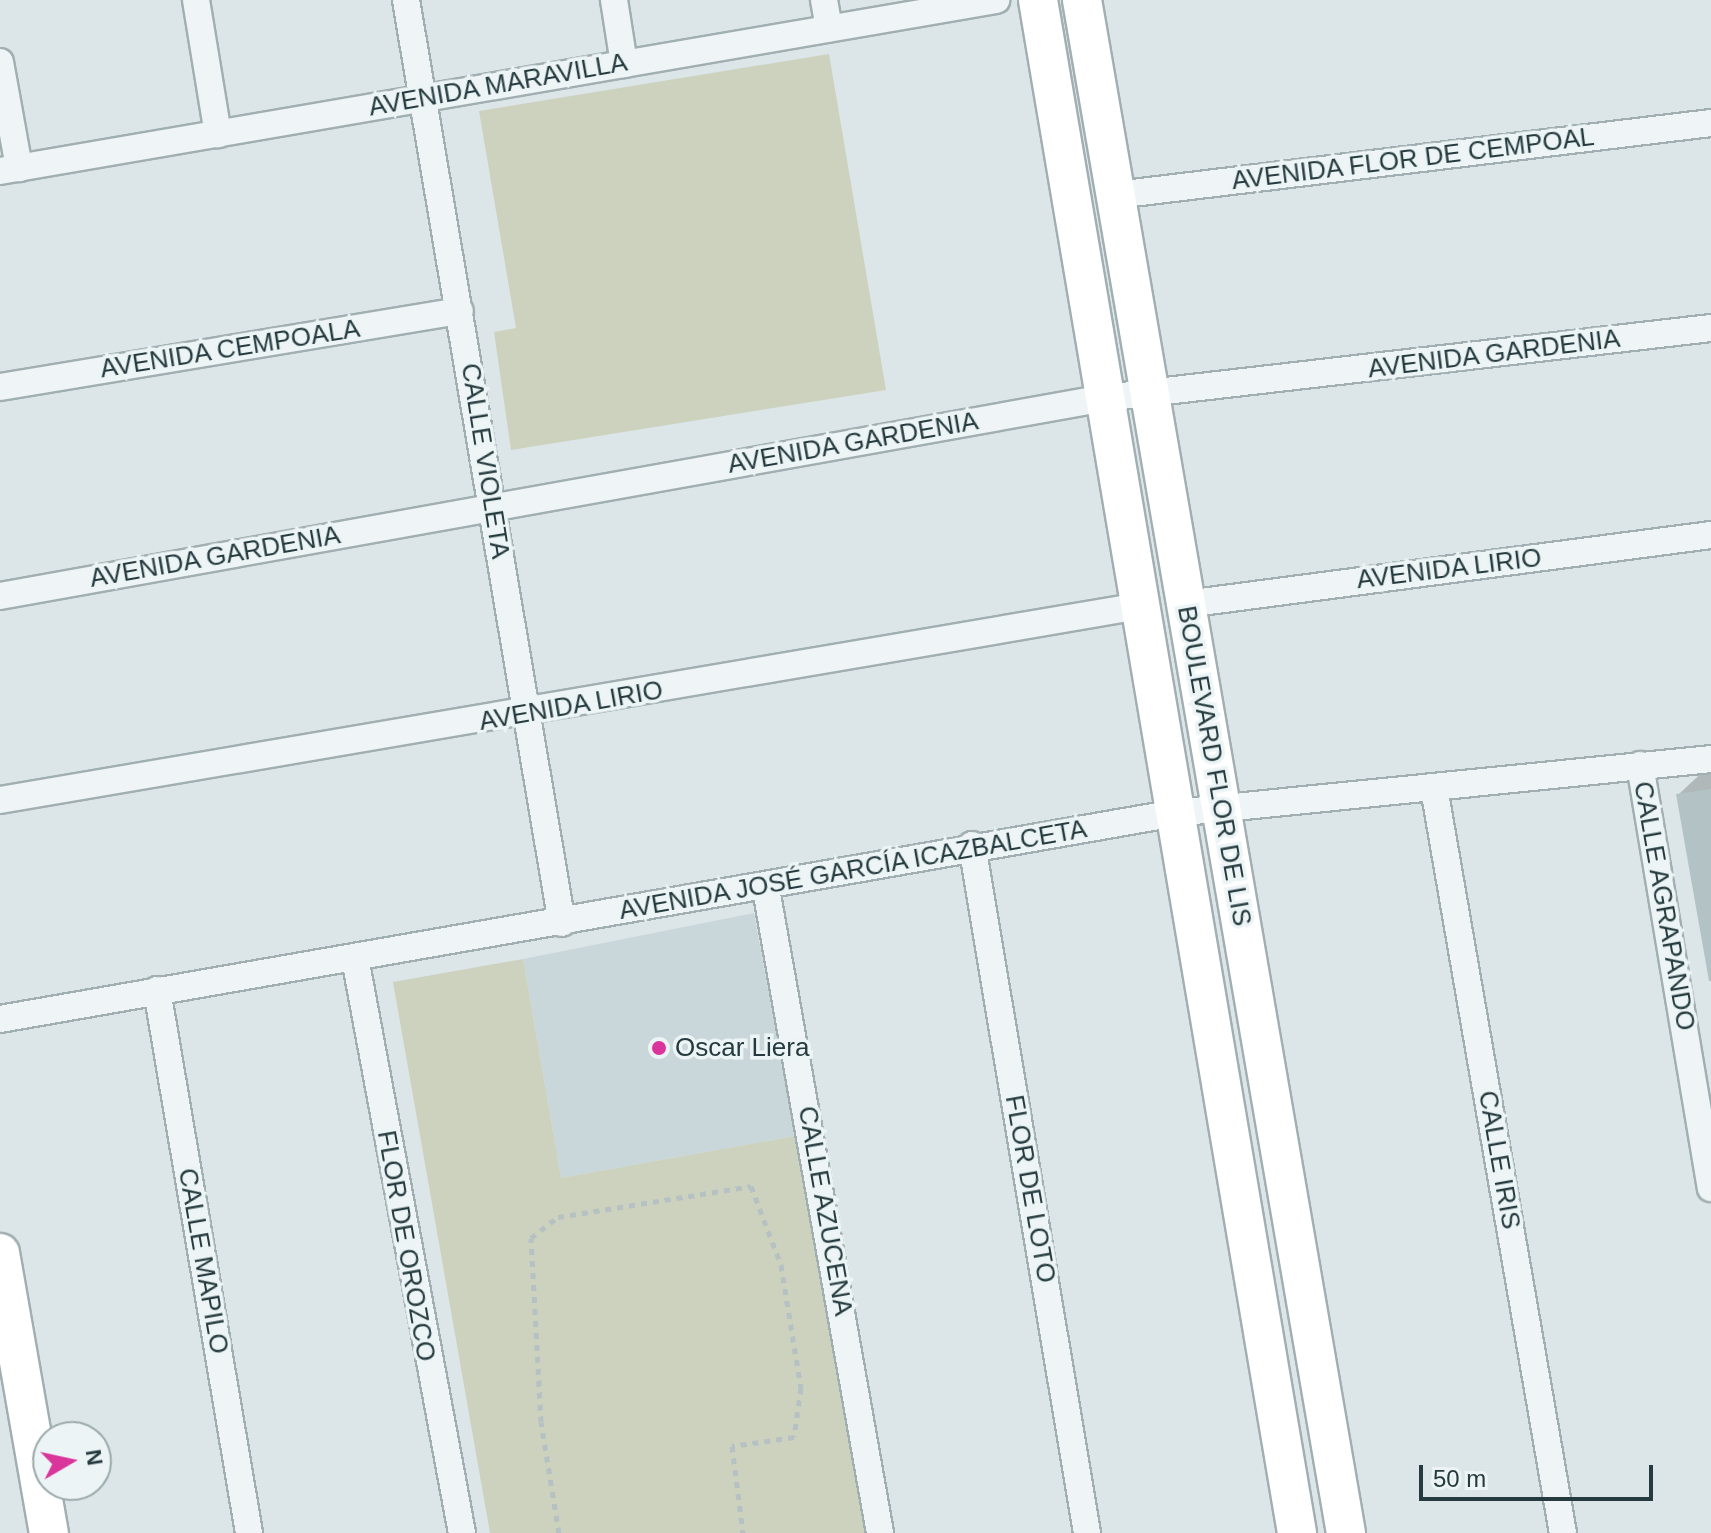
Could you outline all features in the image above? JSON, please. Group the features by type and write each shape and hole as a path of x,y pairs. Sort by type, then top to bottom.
{"street":[{"path":"196,0 218,134"},
{"name":"CALLE VIOLETA","path":"406,0 562,923"},
{"path":"614,0 624,64"},
{"path":"824,0 829,29"},
{"name":"AVENIDA MARAVILLA","path":"9,170 996,0"},
{"name":"BOULEVARD FLOR DE LIS","path":"1038,0 1297,1533"},
{"name":"BOULEVARD FLOR DE LIS","path":"1082,0 1346,1533"},
{"path":"0,62 9,170"},
{"name":"AVENIDA FLOR DE CEMPOAL","path":"1116,195 1711,123"},
{"name":"AVENIDA CEMPOALA","path":"0,387 460,311"},
{"name":"AVENIDA GARDENIA","path":"0,596 1105,398 1711,328"},
{"name":"AVENIDA LIRIO","path":"1186,604 1711,535"},
{"name":"AVENIDA LIRIO","path":"0,800 527,714 1140,606"},
{"name":"AVENIDA JOSÉ GARCÍA ICAZBALCETA","path":"0,1019 766,889 972,845 1175,813 1711,759"},
{"name":"CALLE AGRAPANDO","path":"1640,765 1711,1188"},
{"name":"CALLE IRIS","path":"1434,788 1563,1533"},
{"name":"FLOR DE LOTO","path":"972,845 1087,1533"},
{"name":"CALLE AZUCENA","path":"766,889 880,1533"},
{"name":"FLOR DE OROZCO","path":"355,958 462,1533"},
{"name":"CALLE MAPILO","path":"157,990 249,1533"},
{"path":"0,1253 9,1353 49,1533"}],"path":[{"path":"559,1533 541,1422 531,1238 558,1217 751,1186 781,1265 801,1388 794,1437 732,1446 743,1533"}],"shaded area":[{"name":"Oscar Liera","path":"754,913 795,1136 561,1178 523,959"}],"green space":[{"path":"829,54 886,390 511,450 494,332 516,328 479,111"},
{"path":"523,959 561,1178 795,1136 865,1533 490,1533 393,982"}],"building":[{"path":"1711,789 1711,981 1709,981 1676,794"}],"place":[{"name":"Oscar Liera","path":"659,1048"}]}
